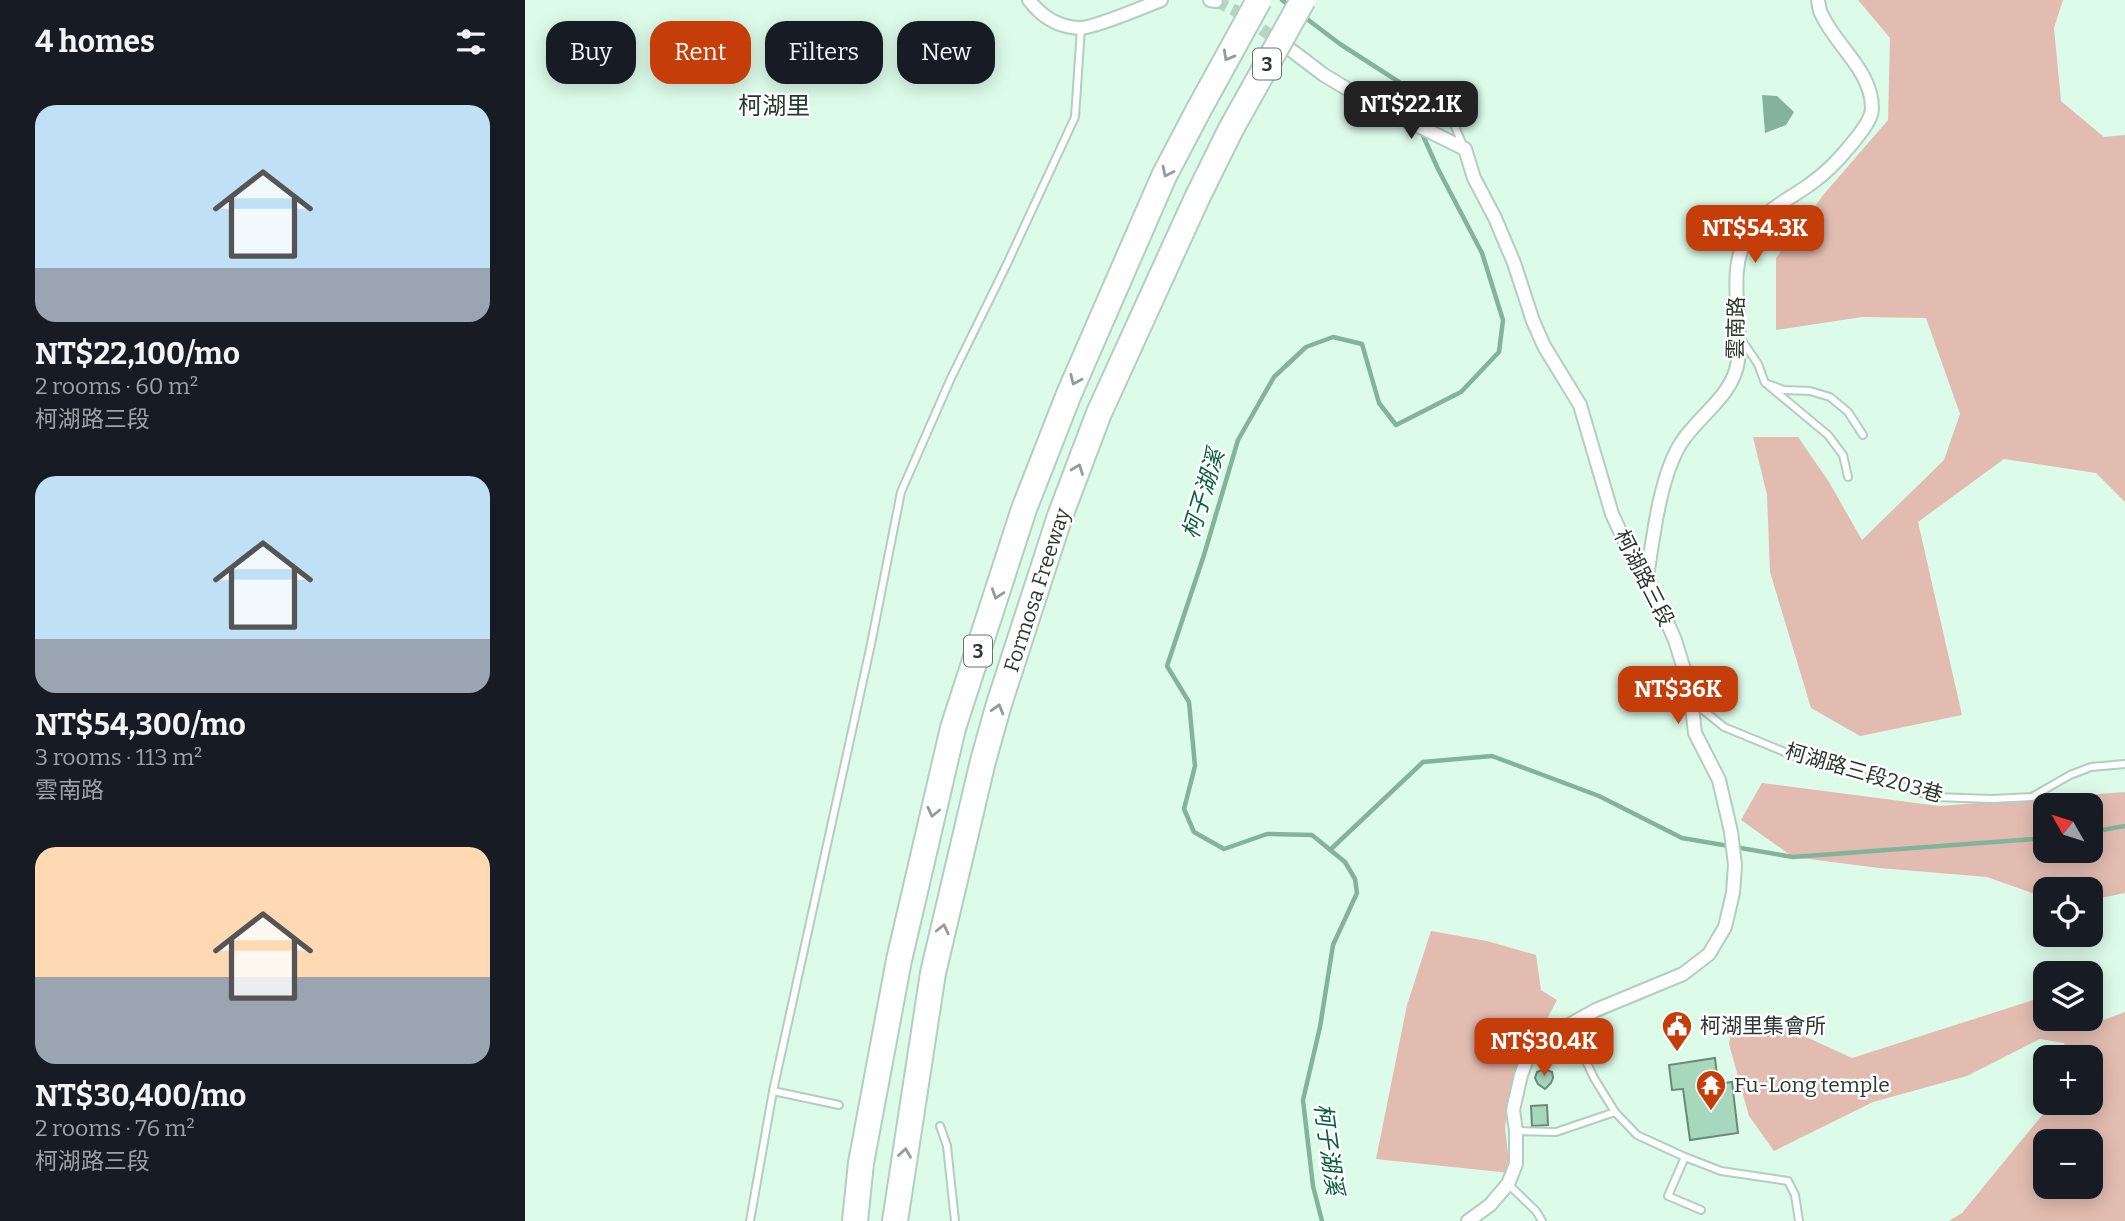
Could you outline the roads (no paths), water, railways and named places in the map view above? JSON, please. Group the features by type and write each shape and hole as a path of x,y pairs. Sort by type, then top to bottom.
{"highway":[{"name":"Formosa Freeway","path":"855,1221 861,1163 899,960 953,728 1024,509 1069,394 1164,176 1259,0"},
{"name":"Formosa Freeway","path":"895,1221 933,973 983,761 1060,516 1099,414 1196,198 1303,0"}],"street":[{"path":"1028,0 1053,22 1081,28 1161,0"},
{"path":"1210,0 1216,1"},
{"name":"雲南路","path":"1647,577 1669,472 1680,445 1717,403 1730,383 1738,362 1737,269 1748,235 1763,216 1830,169 1866,126 1872,110 1869,89 1854,62 1821,15 1818,0"},
{"path":"1291,50 1324,75 1372,103 1465,149"},
{"name":"柯湖路三段","path":"1465,149 1473,178 1495,218 1514,262 1543,346 1580,405 1612,514 1625,542 1647,577 1675,640 1692,701 1695,733 1719,780 1731,832 1735,865 1733,893 1725,927 1709,954 1683,974 1596,1010 1569,1025 1546,1040 1527,1059 1513,1110 1516,1164 1508,1184 1490,1205 1468,1221"}],"lane":[{"path":"750,1221 773,1091 871,644 901,492 951,378 1075,117 1081,28"},
{"path":"1451,117 1465,149"},
{"path":"1738,334 1758,364 1765,383 1828,435 1843,455 1848,477"},
{"path":"1765,383 1784,390 1810,391 1830,397 1848,412 1863,435"},
{"name":"柯湖路三段203巷","path":"1692,701 1724,727 1809,762 1862,767 1905,788 1934,797 2032,797 2091,766 2125,765"},
{"path":"1569,1025 1594,1078 1615,1112 1637,1135 1721,1171 1788,1181 1795,1195 1799,1221"},
{"path":"773,1091 839,1105"},
{"path":"1516,1131 1556,1132 1615,1112"},
{"path":"940,1126 947,1146 955,1221"},
{"path":"1685,1157 1668,1196 1702,1210"},
{"path":"1508,1184 1536,1211 1542,1221"}],"waterway":[{"name":"柯子湖溪","path":"1282,0 1291,7"},
{"name":"柯子湖溪","path":"1303,16 1340,44 1399,82 1416,121"},
{"name":"柯子湖溪","path":"1322,1221 1313,1186 1303,1100 1320,1027 1333,945 1357,893 1355,879 1345,862 1312,835 1267,834 1224,849 1194,832 1184,809 1195,766 1189,702 1167,666 1238,440 1274,377 1306,347 1333,337 1362,344 1379,403 1396,425 1461,392 1499,352 1503,320 1482,253 1420,129"},
{"path":"1330,850 1423,762 1492,756 1599,796 1682,838 1793,857 2033,839"},
{"path":"2103,830 2125,826"}],"tunnel":[{"path":"1216,1 1234,10 1283,44"}],"place":[{"name":"柯湖里集會所","path":"1677,1053"},
{"name":"Fu-Long temple","path":"1711,1112"}],"district":[{"name":"柯湖里","path":"774,106"}]}
